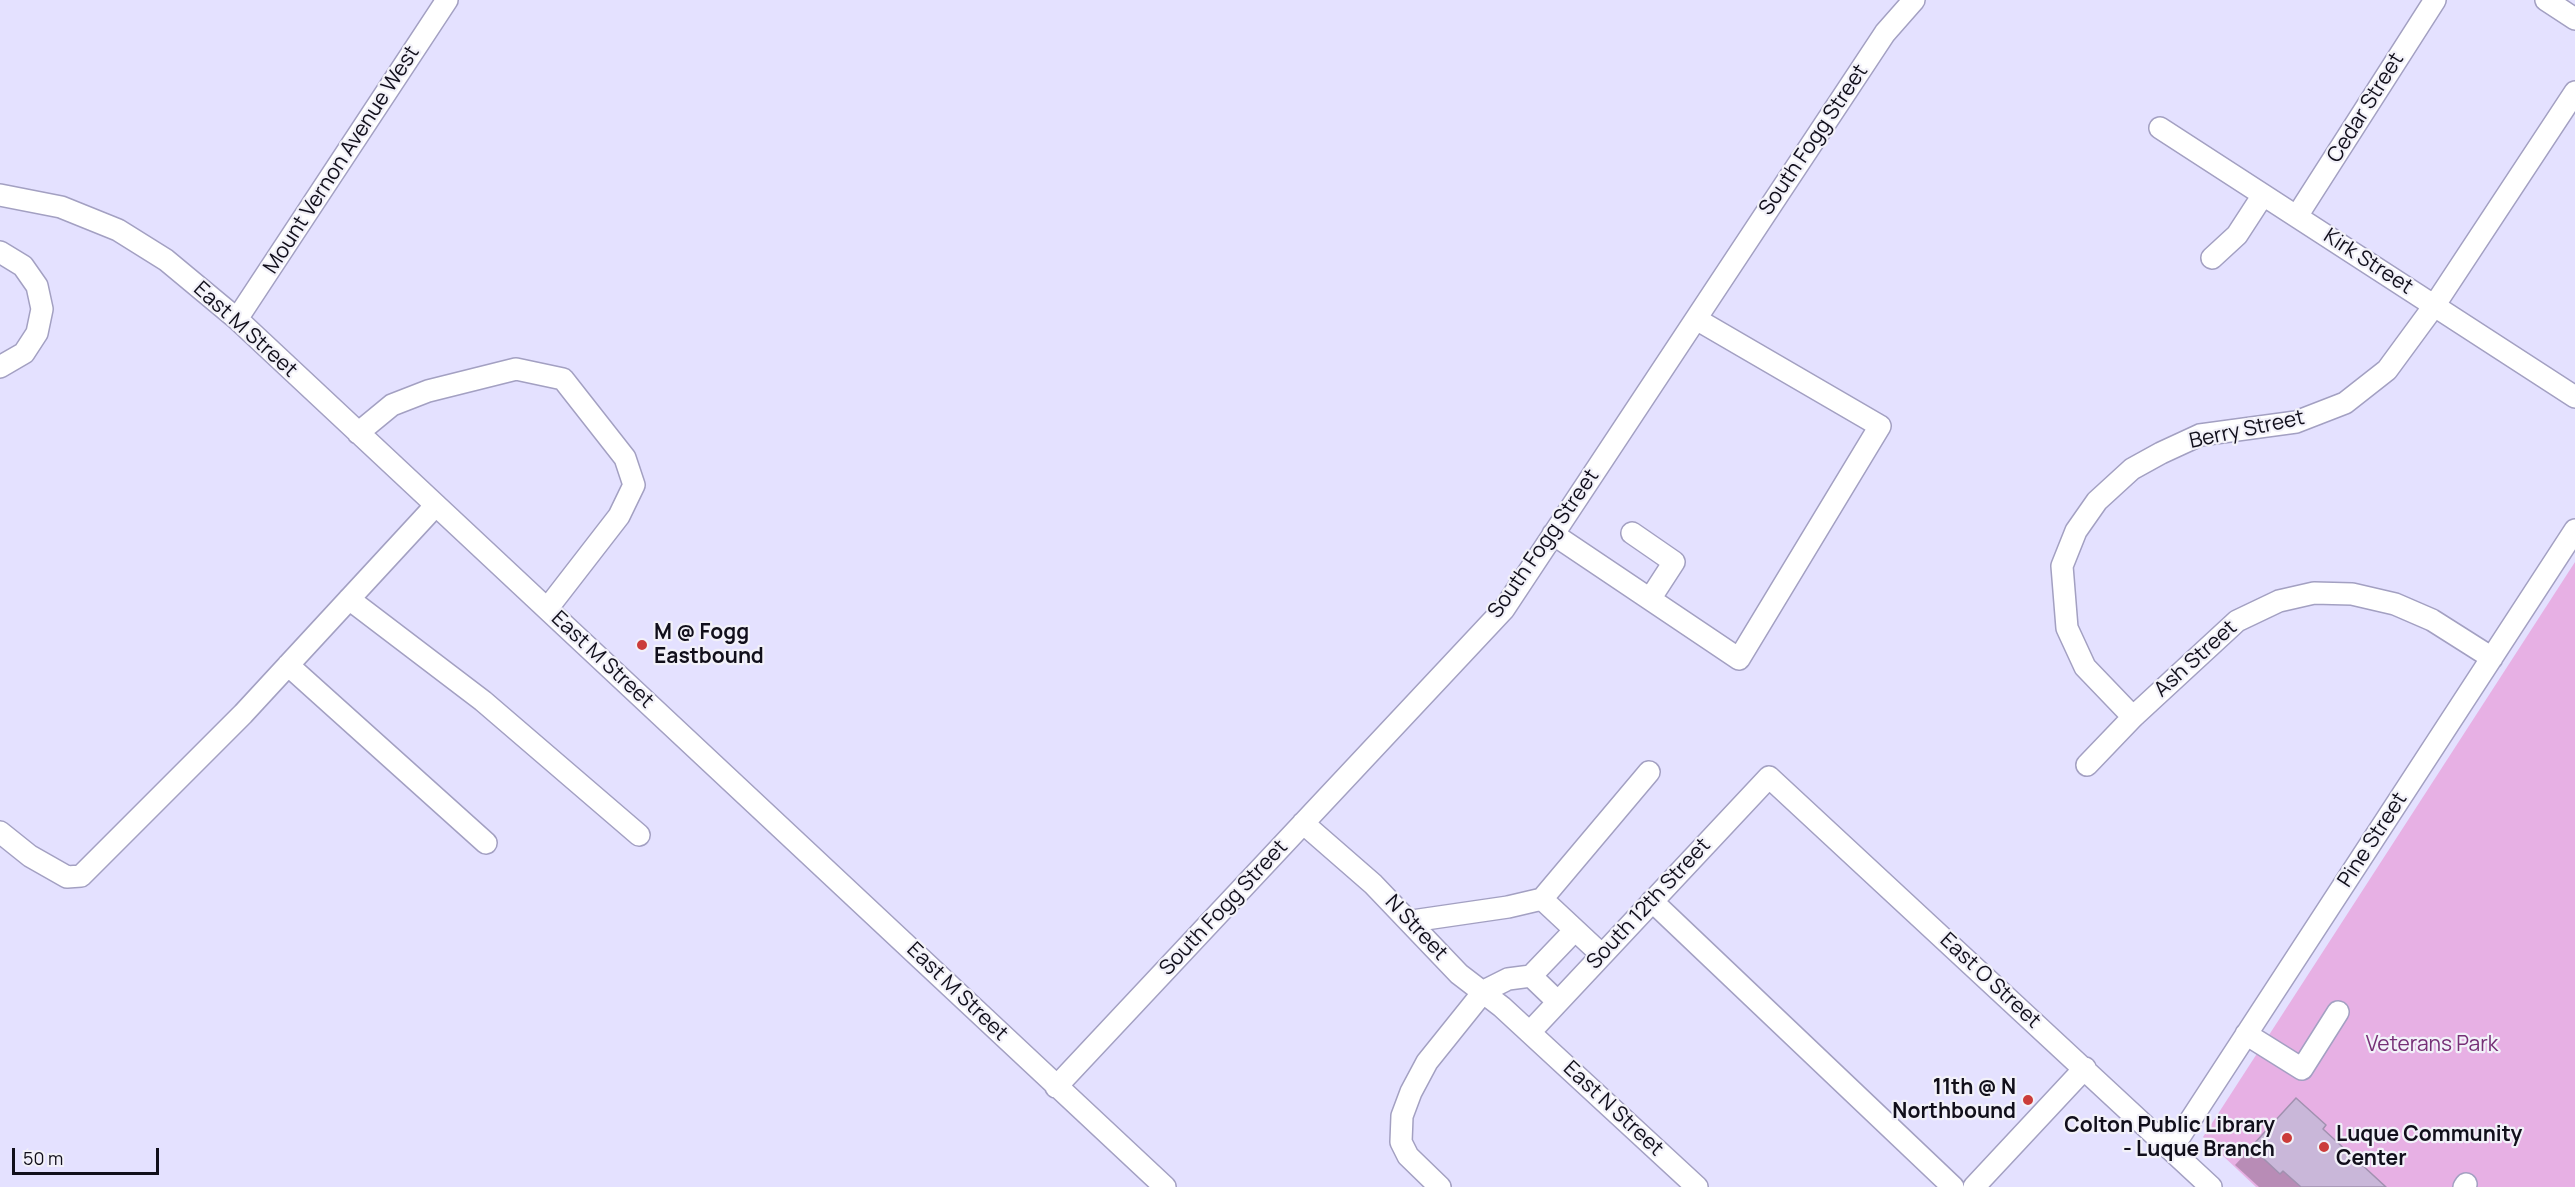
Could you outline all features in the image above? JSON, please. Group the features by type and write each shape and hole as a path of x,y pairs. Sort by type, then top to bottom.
{"street":[{"name":"Mount Vernon Avenue West","path":"237,320 447,0"},
{"name":"South Fogg Street","path":"1056,1087 1504,609 1886,33 1914,0"},
{"name":"Cedar Street","path":"2297,216 2435,0"},
{"path":"2546,0 2575,19"},
{"name":"Berry Street","path":"2133,717 2085,667 2067,628 2062,566 2076,531 2097,501 2132,469 2200,435 2296,422 2345,403 2387,370 2434,306 2575,92"},
{"name":"Kirk Street","path":"2160,128 2575,397"},
{"name":"East M Street","path":"0,195 61,207 118,230 166,260 237,320 1165,1187"},
{"path":"2212,258 2237,235 2263,195"},
{"path":"0,252 23,266 37,286 42,309 37,333 24,353 0,367"},
{"path":"1553,534 1739,659 1880,426 1696,319"},
{"path":"358,433 392,405 428,391 516,369 564,379 626,458 634,485 619,516 547,609"},
{"path":"0,832 30,856 66,877 81,876 288,665 436,505"},
{"name":"Pine Street","path":"2171,1150 2575,530"},
{"path":"1632,533 1674,562 1650,598"},
{"name":"Ash Street","path":"2088,765 2133,717 2237,621 2279,601 2314,593 2352,594 2395,604 2432,620 2492,658"},
{"path":"349,599 483,701 639,835"},
{"path":"288,665 486,843"},
{"path":"1412,921 1508,908 1542,899 1649,772"},
{"name":"South 12th Street","path":"1530,1032 1769,777"},
{"name":"East O Street","path":"1769,777 2211,1187"},
{"name":"N Street","path":"1304,823 1412,921 1459,974 1484,991 1530,1032"},
{"path":"1542,899 1602,954"},
{"path":"1652,901 1953,1187"},
{"path":"1440,1187 1408,1156 1401,1142 1402,1116 1411,1092 1427,1062 1484,991 1508,978 1531,976 1575,930"},
{"path":"1531,976 1558,1002"},
{"path":"2246,1034 2302,1069 2338,1012"},
{"name":"East N Street","path":"1530,1032 1697,1187"},
{"path":"1974,1187 2085,1068"}],"green space":[{"name":"Veterans Park","path":"2575,562 2575,1187 2256,1187 2203,1137"}],"building":[{"path":"2296,1098 2326,1125 2323,1129 2386,1187 2301,1187 2283,1171 2280,1174 2251,1147"}],"place":[{"name":"M @ Fogg Eastbound","path":"642,645"},
{"name":"11th @ N Northbound","path":"2028,1100"},
{"name":"Colton Public Library - Luque Branch","path":"2287,1138"},
{"name":"Luque Community Center","path":"2324,1147"}]}
